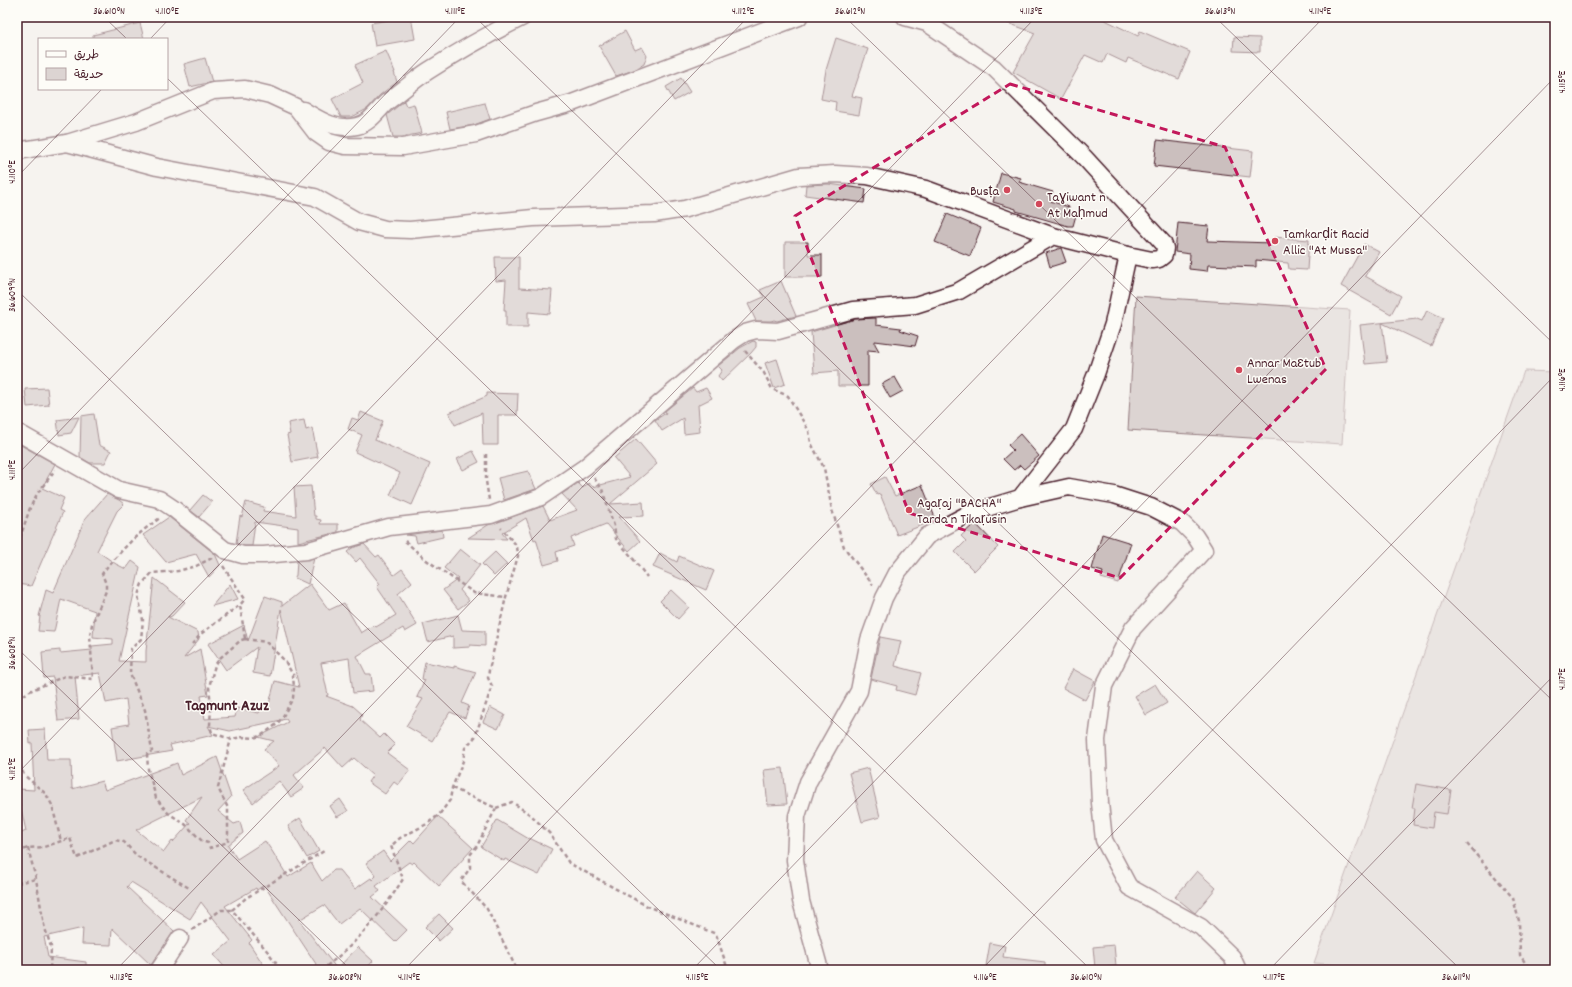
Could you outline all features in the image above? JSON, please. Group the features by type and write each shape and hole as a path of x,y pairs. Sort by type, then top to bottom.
{"street":[{"path":"17,151 66,143 136,122 213,91 245,89 270,95 296,107 320,121 340,128 357,126 371,119 386,104 428,71 523,17"},
{"path":"296,107 316,133 329,142 345,146 403,147 476,134 536,113 572,103 799,17"},
{"path":"66,143 157,167 315,196 359,222 385,229 410,230 533,218 654,214 685,209 799,176 835,174 867,176 926,189 1053,236 1128,255 1152,260 1159,259 1164,255 1165,248 1163,243 1084,157 994,68 927,23 905,17"},
{"path":"17,432 119,490 159,499 174,509 225,550 243,555 264,555 306,551 389,527 491,515 541,497 585,467 734,340 745,334 756,330 778,331 853,310 915,305 922,303 959,291 1053,236"},
{"path":"1020,498 1074,429 1096,374 1113,324 1128,255"},
{"path":"820,970 801,901 795,860 797,816 808,782 859,691 869,640 884,598 897,573 927,536 970,513 1020,498 1069,487 1114,495 1151,507 1182,523 1195,536 1204,550 1133,628 1104,686 1097,740 1100,803 1104,840 1129,888 1201,926 1232,957 1238,970"},
{"path":"159,970 180,938"}],"path":[{"path":"734,340 764,373 772,390 788,396 809,431 811,443 824,468 832,510 844,547 884,598"},
{"path":"321,970 379,914 403,879 391,846 400,838 425,825 439,815 450,800 452,788 463,761 465,748 474,737 492,686 488,678 489,670 506,597 518,556 517,546 491,515 486,481 486,454"},
{"path":"20,538 30,508 37,494 64,459"},
{"path":"585,467 602,489 614,526 616,539 647,577"},
{"path":"17,700 32,690 65,676 93,679 90,636 92,624 106,591 106,584 102,574 108,565 141,531 174,509"},
{"path":"389,527 426,559 474,593 506,597"},
{"path":"192,644 202,633 240,605 245,599 221,562"},
{"path":"196,566 178,571 152,573 142,584 138,595 142,620 142,639 131,649 130,674 146,710 152,751 147,754 148,769 156,798 168,813 184,824 202,841 208,844 210,848 228,842 228,808 218,788 231,739"},
{"path":"240,605 245,639"},
{"path":"245,639 266,642 285,661 293,675 293,698 282,718 270,730 254,738 243,737 231,739 212,733 210,725 211,705 209,687 215,665 220,658 241,640 245,639"},
{"path":"17,758 24,775 46,794 52,805 61,841"},
{"path":"452,788 496,808"},
{"path":"517,970 488,909 461,881 470,868 470,855 477,846 496,808 512,802 532,816 550,834 569,863 647,906 716,934 728,970"},
{"path":"17,852 70,838 77,858 115,840 124,842 137,856 189,888"},
{"path":"1467,844 1513,898 1520,921 1520,955 1530,970"},
{"path":"28,848 36,879 44,925 51,947 52,954 50,970"},
{"path":"180,938 221,910 232,910 246,898 324,851"},
{"path":"17,883 36,879"},
{"path":"232,910 268,952 281,970"}],"highlighted area":[{"path":"1010,84 1225,147 1326,369 1120,578 909,513 795,216"}],"green space":[{"name":"Annar Maɛtub Lwenas","path":"1136,296 1350,310 1342,444 1128,430"},
{"path":"1524,371 1555,372 1555,970 1405,970 1314,963"}],"building":[{"path":"411,17 415,39 375,46 371,23"},
{"path":"994,17 1099,17 1138,36 1140,31 1190,52 1179,79 1128,58 1126,63 1107,54 1103,63 1085,55 1061,99 1013,72 1035,33"},
{"path":"140,23 144,38 93,38 93,35"},
{"path":"625,31 635,50 642,47 647,56 644,64 634,70 616,76 599,46"},
{"path":"1234,37 1260,38 1260,52 1233,51"},
{"path":"836,38 868,49 852,96 862,98 859,115 835,111 836,102 821,99 826,70"},
{"path":"386,51 395,72 397,82 380,95 367,109 352,117 341,117 332,99 363,83 355,65"},
{"path":"205,58 212,82 190,87 184,64"},
{"path":"681,78 690,92 674,101 666,87"},
{"path":"404,101 406,106 414,104 422,133 402,137 393,137 387,115"},
{"path":"485,103 490,119 474,125 450,129 446,112"},
{"path":"1157,140 1253,151 1250,177 1154,166"},
{"name":"Taɣiwant n At Maḥmud","path":"1001,173 1021,178 1019,182 1053,192 1050,201 1069,207 1067,213 1076,215 1073,226 1068,226 1016,211 1016,209 993,202"},
{"path":"828,184 866,189 864,203 805,195 806,185"},
{"path":"947,214 981,228 970,256 935,242"},
{"path":"1178,223 1209,226 1207,241 1273,243 1274,237 1309,240 1307,270 1289,269 1288,263 1256,260 1256,267 1208,265 1207,271 1189,269 1190,254 1175,252"},
{"path":"785,242 808,242 808,255 822,255 822,277 785,277"},
{"path":"1364,244 1379,252 1365,276 1401,296 1391,314 1341,286"},
{"path":"1061,248 1066,262 1050,267 1046,253"},
{"path":"495,257 519,257 519,288 552,290 550,314 528,312 528,327 506,327 506,310 504,310 506,280 496,281"},
{"path":"781,281 796,316 777,321 756,321 748,304 764,297 760,290"},
{"path":"1427,310 1443,318 1431,346 1382,323 1387,362 1365,364 1360,325 1417,319 1422,321"},
{"path":"876,318 876,325 901,328 900,330 918,336 915,346 875,341 879,351 868,350 868,386 838,386 838,371 814,373 811,332 855,319"},
{"path":"753,341 756,342 756,347 722,381 718,376 722,370 718,366 740,348"},
{"path":"777,359 785,384 774,388 765,363"},
{"path":"895,377 903,391 890,398 882,384"},
{"path":"47,388 49,405 27,407 25,389"},
{"path":"693,388 696,392 706,388 712,398 698,405 700,432 684,434 683,418 662,431 655,420 666,413 665,411"},
{"path":"487,393 518,394 517,415 498,415 498,445 483,445 482,413 455,425 449,413 487,396"},
{"path":"361,412 383,421 375,440 430,464 412,505 390,495 400,473 355,452 362,435 348,429 352,418 358,420"},
{"path":"94,414 99,445 111,451 105,463 90,463 80,457 81,416"},
{"path":"79,417 71,433 59,435 57,420"},
{"path":"304,420 306,430 312,428 318,457 292,462 287,435 290,434 288,423"},
{"path":"1020,434 1039,456 1024,469 1020,465 1014,470 1003,459 1013,450 1008,445"},
{"path":"636,439 657,464 610,504 643,502 644,516 619,517 640,541 629,551 606,524 571,538 574,546 556,552 558,561 544,565 536,539 534,540 526,518 502,533 507,539 468,538 488,525 543,506 550,520 577,510 562,494 578,483 583,488 588,483 593,487 630,477 614,458"},
{"path":"17,443 55,464 42,488 64,498 59,510 63,512 31,586 17,584"},
{"path":"473,451 479,462 463,470 457,459"},
{"path":"528,471 536,489 504,500 498,478"},
{"name":"Agaṛaj \"BACHA\" Tarda n Tikaṛusin","path":"885,477 895,496 922,485 936,520 897,535 880,494 877,495 871,484"},
{"path":"311,486 314,516 316,516 316,519 321,520 320,524 338,524 338,532 298,542 298,528 255,522 252,546 244,546 236,543 240,516 242,517 246,502 264,507 263,511 296,516 294,487"},
{"path":"107,494 124,504 117,511 97,551 126,569 132,561 140,567 119,661 146,662 154,578 185,602 172,616 168,617 198,632 199,639 184,658 200,649 208,695 201,696 205,719 235,717 237,708 259,713 262,705 268,708 275,681 299,687 281,609 270,676 253,673 257,647 226,670 208,644 244,625 248,641 265,596 282,602 282,606 310,584 329,610 344,603 361,633 374,625 376,627 396,615 377,587 380,584 360,558 356,562 347,552 352,548 364,544 376,557 379,555 394,575 402,569 412,582 398,594 417,625 405,632 403,628 357,656 366,674 371,674 373,691 353,693 349,658 321,663 328,695 326,696 353,706 362,714 360,720 380,738 384,734 395,745 387,753 410,770 398,785 394,782 385,794 368,782 373,775 354,758 343,768 325,748 294,775 304,788 291,797 279,781 253,803 243,790 279,766 264,749 274,741 258,737 288,722 286,719 230,731 208,726 213,735 170,745 172,751 117,761 112,727 129,724 126,699 106,703 100,673 75,676 79,719 58,721 53,677 44,678 42,652 60,650 60,653 92,650 92,646 113,644 113,639 93,637 95,611 61,599 54,632 38,631 39,616 46,590 53,593 85,519"},
{"path":"203,495 212,502 199,517 190,510"},
{"path":"169,517 215,554 220,565 209,577 196,554 166,562 143,535"},
{"path":"975,523 998,547 974,571 955,552 966,541 961,536"},
{"path":"442,530 443,537 417,543 415,536 406,535"},
{"path":"1102,534 1131,543 1118,583 1101,578 1103,572 1092,569"},
{"path":"460,549 480,565 460,590 469,601 458,609 443,590 458,579 444,568"},
{"path":"495,552 507,564 494,576 482,564"},
{"path":"660,553 677,562 679,556 714,571 706,590 653,567"},
{"path":"314,558 308,584 295,578 297,561"},
{"path":"230,584 238,599 212,606"},
{"path":"671,590 689,607 678,619 660,601"},
{"path":"458,615 462,630 485,631 485,646 470,645 470,647 453,648 453,636 428,642 423,624"},
{"path":"880,637 901,641 895,666 921,673 915,695 896,690 897,686 871,679"},
{"path":"425,662 454,668 454,666 476,672 462,703 469,706 465,718 450,712 432,741 406,726 423,699 417,697 425,680 422,679"},
{"path":"1073,669 1095,681 1085,700 1063,688"},
{"path":"1155,684 1167,703 1146,715 1135,696"},
{"path":"490,707 505,715 498,729 483,722"},
{"path":"45,729 47,760 71,760 72,789 102,781 105,790 177,763 181,775 217,757 231,797 218,811 234,824 240,822 243,833 228,845 237,859 265,841 288,877 311,863 322,881 334,870 339,870 355,889 371,878 372,880 376,876 366,863 383,851 390,861 411,840 414,843 438,816 473,848 439,886 414,862 412,864 409,862 376,886 380,891 372,897 407,930 395,942 360,908 339,924 324,905 299,920 337,969 358,947 373,961 365,970 320,970 264,885 225,906 252,940 249,943 267,970 227,970 214,955 231,941 201,902 190,919 131,882 127,887 174,931 151,965 112,928 111,945 82,944 83,928 44,937 48,957 86,962 86,970 17,970 17,835 26,831 20,804 17,804 18,789 34,790 32,743 30,744 29,730","holes":["202,797 186,820 190,823 173,842 172,841 164,852 136,830"]},
{"path":"783,768 787,804 768,805 764,770"},
{"path":"868,768 880,817 862,822 849,773"},
{"path":"1416,784 1451,790 1447,814 1434,812 1432,828 1413,825 1415,808 1412,808"},
{"path":"340,799 348,811 337,817 330,806"},
{"path":"300,818 319,851 307,858 288,826"},
{"path":"497,820 529,839 552,849 539,875 505,859 504,861 481,847"},
{"path":"1197,871 1216,888 1195,913 1175,897"},
{"path":"439,914 453,928 439,941 425,927"},
{"path":"990,943 1005,946 1003,957 1045,962 1045,970 1007,970 986,966"},
{"path":"1114,945 1116,966 1095,968 1093,947"}],"place":[{"name":"Busṭa","path":"1007,190"},
{"name":"Taɣiwant n At Maḥmud","path":"1039,204"},
{"name":"Tamkarḍit Racid Allic \"At Mussa\"","path":"1275,241"},
{"name":"Annar Maɛtub Lwenas","path":"1239,370"},
{"name":"Agaṛaj \"BACHA\" Tarda n Tikaṛusin","path":"909,510"}],"district":[{"name":"Tagmunt Azuz","path":"227,704"}]}
